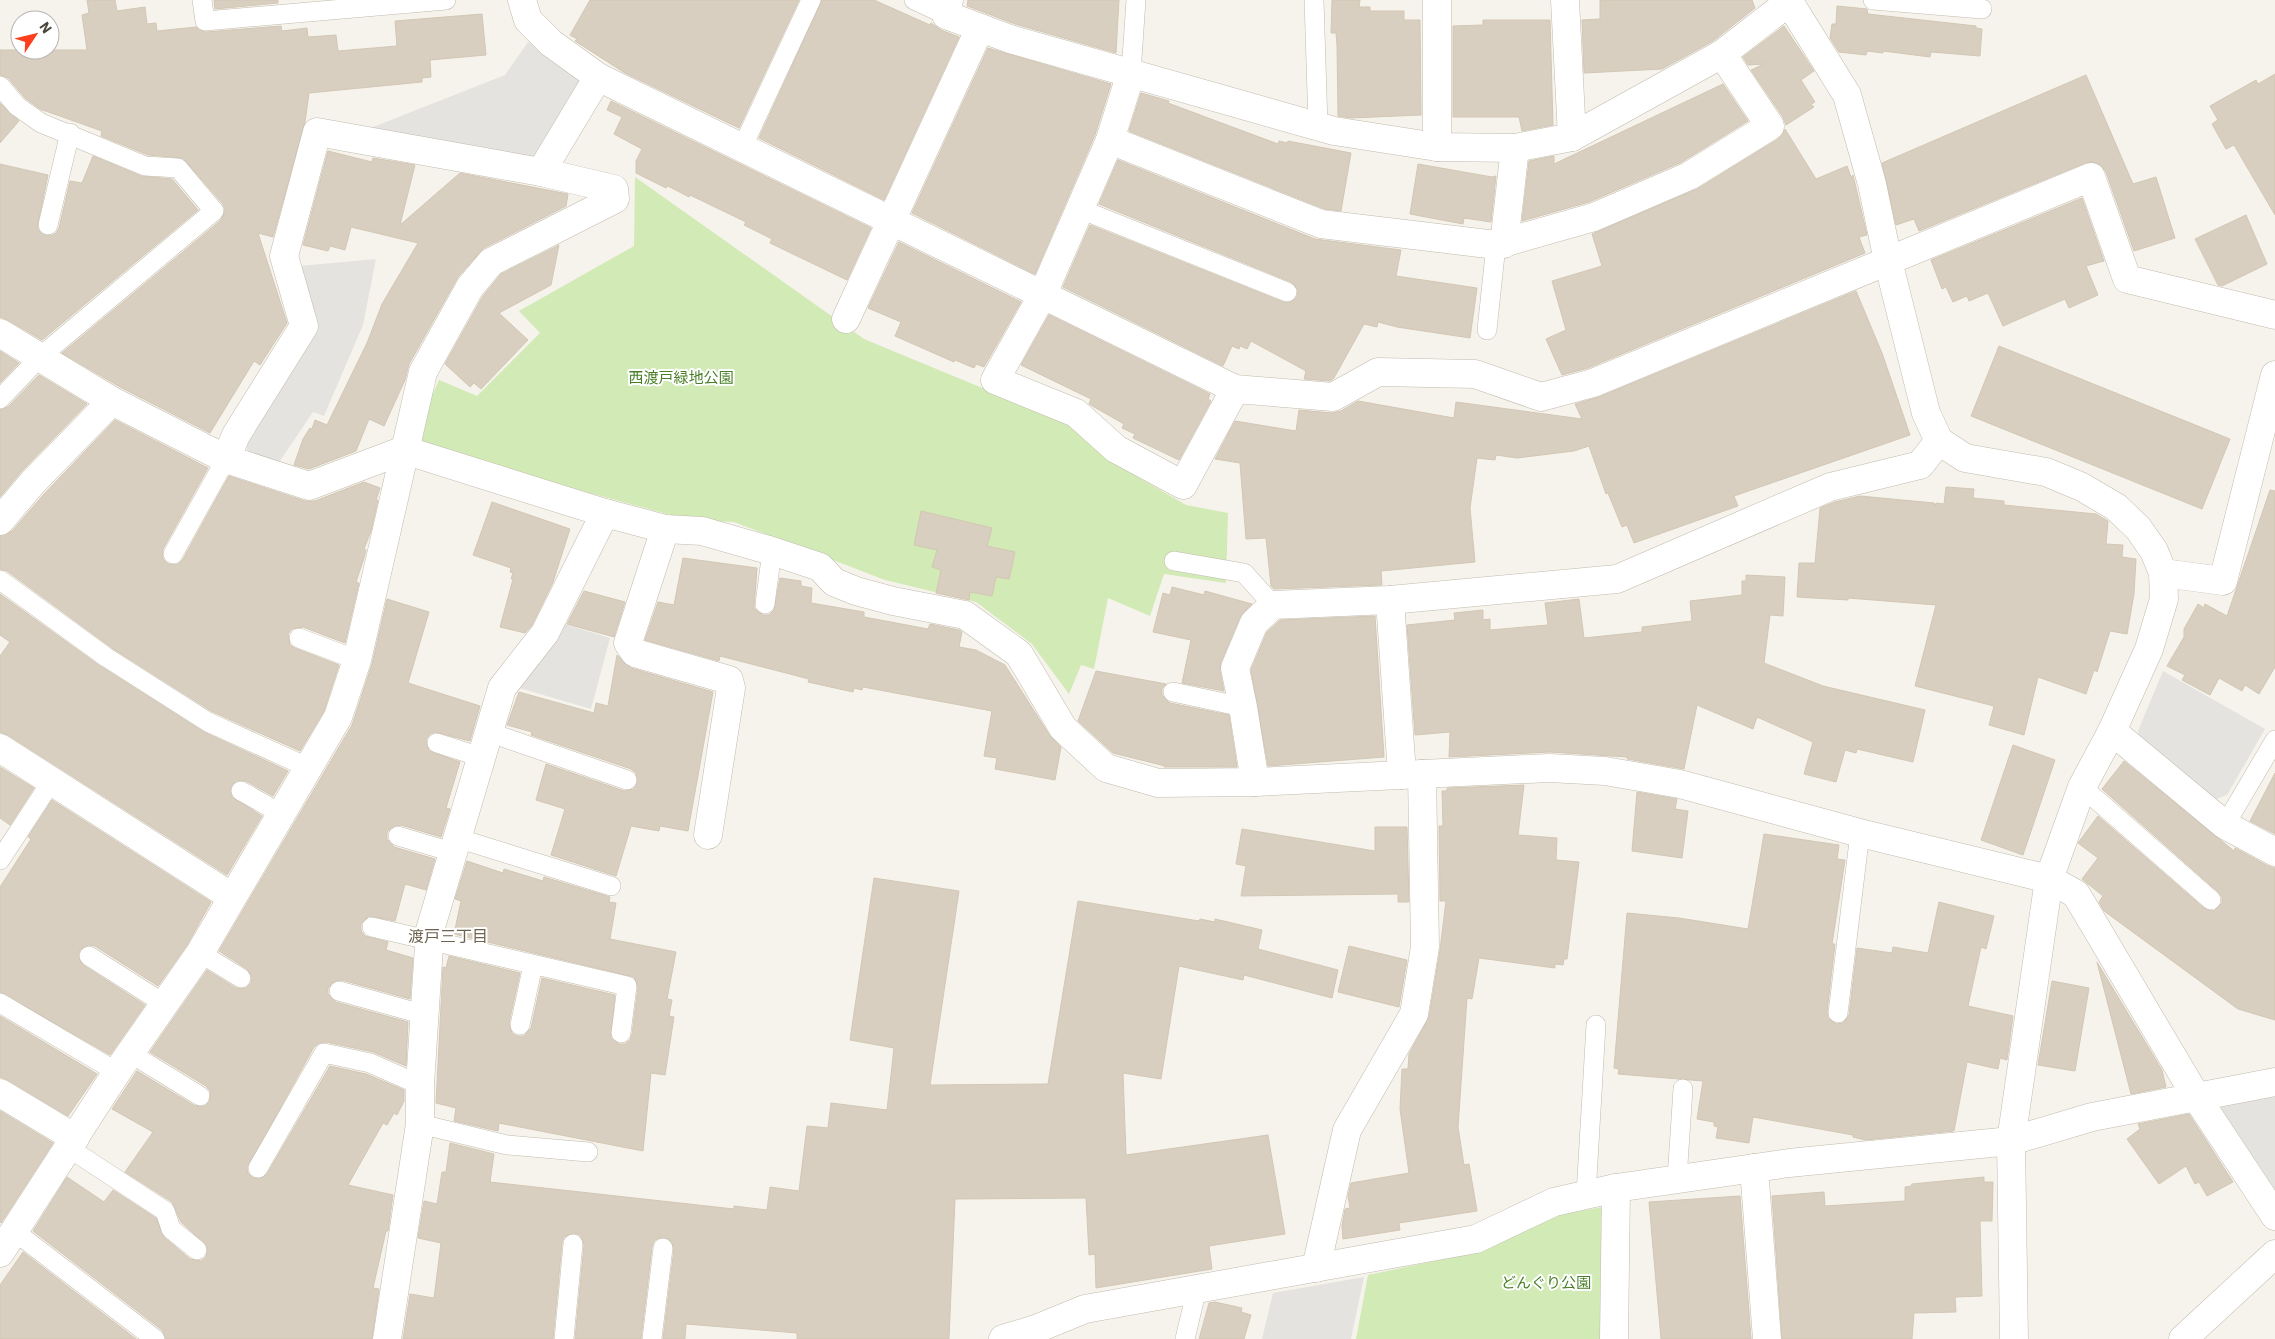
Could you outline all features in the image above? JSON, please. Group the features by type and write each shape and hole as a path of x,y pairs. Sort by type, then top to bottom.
{"street":[{"path":"522,0 528,20 551,43 598,77 1042,296 1188,364 1236,389 1333,397 1378,372 1475,374 1541,397 1593,383 2090,177 2127,279 2275,314"},
{"path":"1437,0 1437,148"},
{"path":"1565,0 1572,137"},
{"path":"948,8 980,28 1010,39 1334,131 1437,148 1515,148 1572,137 1722,54 1790,1 1847,95 1872,184 1888,261 1926,413 1939,441 1964,458 2046,472 2082,487 2116,507 2138,528 2154,551 2163,574 2164,599 2149,649 2112,731 2082,787 2049,879 2010,1141 2014,1339"},
{"path":"846,319 980,28"},
{"path":"1110,140 1321,224 1500,245 1594,217 1689,176 1770,126 1722,54"},
{"path":"1131,74 1110,140 1042,296 995,380 1076,413 1116,449 1183,485 1236,389"},
{"path":"541,172 598,77"},
{"path":"4,1246 123,1062 200,953 280,812 338,716 357,660 423,372 476,280 492,262 615,199 614,189 541,172 317,132 284,256 304,326 236,435 226,459"},
{"path":"1500,245 1515,148"},
{"path":"0,334 41,356 112,401 226,459 309,486 404,450 605,514 664,529 702,531 772,551 820,567 834,582 856,591 894,601 965,615 1019,654 1063,728 1106,768 1158,783 1255,782 1549,768 1605,771 1680,784 1860,833 2049,879 2076,894 2197,1098 2275,1216"},
{"path":"2163,574 2223,581 2267,444 2275,376"},
{"path":"0,521 33,482 112,401"},
{"path":"1255,782 1235,668 1254,623 1273,605 1390,600 1617,579 1830,487 1920,465 1939,441"},
{"path":"388,1339 420,1124 420,1084 430,930 502,688 545,633 605,514"},
{"path":"664,529 628,643 636,653 729,680 731,688 708,835"},
{"path":"1316,1268 1347,1130 1414,1014 1424,947 1412,775 1390,600"},
{"path":"2112,731 2225,825 2275,852"},
{"path":"0,748 232,897"},
{"path":"1003,1339 1035,1334 1085,1309 1476,1239 1554,1202 1616,1188 1754,1168 2010,1141 2092,1117 2275,1082"},
{"path":"0,1093 72,1143"},
{"path":"1754,1168 1767,1339"},
{"path":"1614,1339 1616,1188"},
{"path":"2183,1339 2275,1254"}],"lane":[{"path":"202,0 205,21 366,3 446,0"},
{"path":"742,148 812,0"},
{"path":"914,0 948,8"},
{"path":"1131,74 1136,0"},
{"path":"1314,0 1318,126"},
{"path":"1874,0 1982,9"},
{"path":"0,86 17,106 35,119 145,166 178,168 214,211 41,356 0,399"},
{"path":"48,226 70,134"},
{"path":"1080,209 1286,292"},
{"path":"1487,330 1500,245"},
{"path":"172,554 226,459"},
{"path":"765,604 772,551"},
{"path":"1174,561 1244,573 1273,605"},
{"path":"0,580 106,657 208,722 307,766"},
{"path":"299,638 357,660"},
{"path":"1173,692 1243,707"},
{"path":"2225,825 2275,740"},
{"path":"437,743 485,745 627,780"},
{"path":"0,860 51,782"},
{"path":"2082,787 2211,900"},
{"path":"241,791 280,812"},
{"path":"1838,1013 1860,833"},
{"path":"398,836 455,845 611,886"},
{"path":"372,927 627,986 621,1033"},
{"path":"200,953 241,978"},
{"path":"89,956 163,1003"},
{"path":"520,1025 533,965"},
{"path":"339,990 425,1015"},
{"path":"0,1003 123,1062 200,1096"},
{"path":"1586,1195 1596,1025"},
{"path":"258,1168 324,1053 370,1064 420,1084"},
{"path":"1677,1179 1683,1089"},
{"path":"420,1124 507,1145 588,1152"},
{"path":"72,1143 165,1211 171,1229 197,1250"},
{"path":"564,1339 573,1244"},
{"path":"4,1246 155,1339"},
{"path":"652,1339 663,1248"},
{"path":"1185,1339 1197,1288"}],"green space":[{"name":"西渡戸緑地公園","path":"635,177 864,339 1074,426 1105,458 1186,505 1228,513 1226,583 1164,574 1150,616 1108,598 1094,669 1081,665 1069,694 1032,644 976,602 885,580 734,522 689,520 469,460 425,445 417,430 439,380 477,396 540,333 519,311 634,246"},
{"name":"どんぐり公園","path":"1603,1207 1602,1339 1356,1339 1368,1275 1482,1251 1552,1216"}],"shaded area":[{"path":"528,42 576,73 581,87 534,159 368,129 505,75"},
{"path":"376,259 363,325 324,416 313,412 278,464 249,454 243,439 315,323 299,266"},
{"path":"561,623 610,638 591,709 516,687"},
{"path":"2163,671 2265,729 2227,795 2214,800 2143,744 2138,731"},
{"path":"2275,1091 2275,1201 2213,1102"},
{"path":"1364,1277 1351,1339 1262,1339 1273,1293"}],"building":[{"path":"87,0 115,0 117,11 145,7 147,24 156,23 157,31 196,27 206,32 281,26 282,31 307,28 308,37 336,35 338,51 397,46 395,21 482,14 486,55 430,60 431,77 422,78 422,82 309,93 305,122 273,237 258,233 287,323 260,365 254,361 210,433 120,387 62,353 221,220 225,210 223,204 183,158 148,155 101,136 102,131 40,109 25,98 8,78 0,75 0,50 10,50 10,60 60,60 60,50 87,50 82,15 89,13"},
{"path":"214,0 278,0 278,3 215,9"},
{"path":"590,0 799,0 739,128 625,73 575,41 577,39 570,35"},
{"path":"822,0 874,0 930,25 931,23 941,30 959,37 884,200 759,138"},
{"path":"968,0 1119,0 1116,53 1015,24 967,6"},
{"path":"1332,0 1360,0 1359,7 1370,7 1370,11 1404,11 1404,20 1420,20 1421,115 1351,118 1338,116 1336,33 1331,33"},
{"path":"1600,0 1752,0 1755,8 1713,41 1662,69 1584,73 1582,20 1600,19"},
{"path":"1837,6 1867,9 1868,14 1976,26 1976,28 1982,29 1980,56 1931,52 1930,57 1883,51 1883,53 1867,51 1866,55 1839,52 1830,38 1832,24 1836,24"},
{"path":"1483,20 1550,20 1553,125 1522,131 1519,117 1453,117 1453,26 1483,25"},
{"path":"1784,26 1814,71 1801,80 1815,102 1811,104 1814,107 1786,125 1783,117 1751,70 1764,64 1748,65 1743,57"},
{"path":"988,48 1111,84 1095,135 1035,274 912,213"},
{"path":"2275,74 2275,215 2234,145 2226,149 2212,124 2218,120 2210,106 2256,80 2258,84"},
{"path":"2086,75 2133,184 2156,177 2175,238 2134,251 2106,172 2101,165 2093,162 2085,163 1919,231 1914,219 1896,225 1882,163"},
{"path":"1723,84 1748,121 1682,162 1589,202 1522,221 1529,161 1554,156 1554,164"},
{"path":"1141,93 1169,101 1168,103 1278,144 1279,141 1287,143 1288,141 1351,153 1341,211 1325,209 1129,131"},
{"path":"611,101 871,228 847,280 770,243 772,239 744,225 746,222 690,195 689,197 668,186 666,188 636,173 636,161 642,149 614,134 622,117 607,110"},
{"path":"0,103 19,121 0,143"},
{"path":"1785,129 1816,179 1847,166 1851,177 1853,175 1867,235 1859,237 1865,253 1588,368 1562,375 1546,339 1566,330 1552,281 1602,266 1592,234 1697,189 1778,139"},
{"path":"328,151 372,162 373,158 415,165 400,225 460,173 568,194 566,206 484,248 458,277 409,364 405,380 384,426 369,419 356,451 309,469 294,465 303,439 310,428 312,429 315,420 327,425 367,343 382,304 418,243 351,227 345,250 330,246 328,251 303,245"},
{"path":"93,156 141,176 172,179 198,210 42,340 0,317 0,164 48,175 37,228 41,233 51,236 59,228 70,181 82,183"},
{"path":"1118,160 1315,239 1401,250 1396,276 1477,288 1470,338 1397,327 1378,322 1377,327 1364,324 1334,378 1330,381 1304,379 1306,371 1251,341 1247,349 1240,346 1239,349 1232,346 1223,366 1063,287 1090,225 1283,302 1289,303 1297,297 1298,290 1291,282 1099,204"},
{"path":"1418,164 1492,177 1496,176 1491,222 1464,218 1463,224 1410,214"},
{"path":"2082,198 2104,261 2086,266 2098,295 2069,308 2065,299 2003,326 1988,293 1969,301 1967,296 1953,302 1946,287 1942,289 1931,260"},
{"path":"2246,215 2267,264 2222,286 2218,285 2195,239"},
{"path":"899,242 1021,302 984,367 976,364 974,368 955,360 954,362 895,336 901,322 868,308"},
{"path":"559,245 551,285 499,313 528,340 481,389 474,383 470,387 445,364 483,296 501,274"},
{"path":"1856,291 1882,353 1910,435 1734,496 1738,506 1634,543 1627,525 1622,527 1608,493 1606,494 1589,446 1574,451 1517,458 1496,455 1495,460 1477,458 1470,508 1475,562 1381,571 1382,585 1274,589 1271,586 1266,538 1246,539 1240,463 1215,459 1235,421 1296,431 1299,410 1332,413 1341,411 1358,401 1454,418 1456,402 1582,419 1575,404 1599,397"},
{"path":"1049,315 1210,394 1208,399 1211,401 1179,460 1133,438 1135,434 1122,428 1124,424 1089,404 1091,399 1021,365"},
{"path":"1999,346 2230,439 2202,509 1971,416"},
{"path":"0,351 19,363 0,383"},
{"path":"39,375 87,404 22,471 0,497 0,410 8,407"},
{"path":"115,420 208,468 163,549 163,559 168,564 178,564 183,559 229,476 305,501 315,501 364,482 380,488 371,531 364,549 366,550 356,582 359,583 345,643 303,627 292,629 288,634 290,645 339,665 324,711 300,751 213,712 112,648 7,571 0,569 0,536 12,531 45,493"},
{"path":"1946,487 1974,489 1973,498 2004,501 2004,505 2096,514 2108,521 2106,544 2123,545 2122,557 2136,559 2134,594 2127,634 2110,631 2097,672 2094,670 2086,694 2038,677 2024,735 1989,725 1994,706 1915,686 1936,605 1848,598 1848,600 1797,597 1799,563 1815,563 1820,508 1860,496 1934,503 1935,506 1936,503 1944,504"},
{"path":"2270,490 2275,491 2275,667 2259,694 2245,685 2242,691 2219,678 2210,695 2182,680 2185,675 2167,666 2184,637 2184,629 2198,604 2204,608 2205,604 2227,616"},
{"path":"492,502 570,529 553,582 532,625 525,633 500,627 513,579 511,579 513,573 510,572 511,568 473,555"},
{"path":"921,511 992,528 987,546 1015,552 1009,579 996,577 992,596 970,592 969,600 936,593 941,570 932,567 937,550 914,545"},
{"path":"683,558 757,568 754,608 763,615 769,615 774,610 780,578 801,581 801,586 812,588 811,603 864,612 864,617 928,629 930,624 959,630 962,632 959,647 976,650 1005,665 1050,736 1061,747 1055,780 995,769 997,758 984,756 992,711 863,687 862,690 854,688 853,692 808,682 809,679 720,656 719,661 645,640 658,602 674,605"},
{"path":"1746,575 1785,577 1783,616 1770,615 1764,663 1823,686 1925,710 1913,762 1857,749 1856,753 1845,750 1836,782 1804,774 1813,742 1757,717 1753,729 1697,705 1684,769 1627,759 1627,757 1550,752 1449,757 1450,732 1415,735 1407,625 1455,620 1454,613 1483,610 1483,620 1490,619 1490,630 1548,625 1545,603 1579,599 1584,638 1642,632 1642,627 1692,621 1690,601 1742,595 1742,581 1746,581"},
{"path":"1172,587 1204,595 1205,591 1252,604 1240,617 1221,662 1220,671 1224,691 1182,683 1191,640 1153,632 1163,593 1170,595"},
{"path":"584,591 625,602 614,637 567,624"},
{"path":"0,594 100,666 202,731 288,771 273,796 246,781 236,781 232,785 230,791 232,797 262,816 227,875 8,735 0,732 0,656 10,642 0,635"},
{"path":"387,599 429,612 408,683 480,706 470,741 435,732 430,734 426,740 429,751 460,762 446,808 450,809 441,837 401,825 391,828 387,832 387,839 394,847 435,859 426,890 405,884 395,921 369,916 361,924 361,931 365,936 388,942 386,950 413,958 410,999 342,980 332,983 328,988 328,994 336,1002 408,1022 406,1066 373,1052 326,1042 319,1043 314,1047 247,1168 248,1173 253,1178 259,1179 267,1174 330,1066 366,1074 404,1090 404,1101 397,1115 394,1113 387,1125 383,1123 348,1185 393,1195 388,1231 386,1231 373,1288 379,1289 372,1339 166,1339 162,1330 33,1231 67,1177 104,1202 113,1190 156,1218 164,1237 190,1259 201,1261 206,1257 207,1246 181,1222 172,1202 125,1172 153,1132 112,1109 137,1071 195,1106 205,1106 210,1101 210,1091 206,1086 150,1052 207,970 236,988 246,988 251,983 252,978 247,969 219,951 352,725 372,664"},
{"path":"1375,616 1384,757 1268,766 1251,670 1267,632 1280,620"},
{"path":"617,655 631,668 713,692 688,831 660,826 659,831 631,826 616,876 551,855 565,809 536,800 546,764 624,791 634,789 637,784 636,773 631,769 531,735 532,732 507,725 519,692 594,713 596,703 608,706"},
{"path":"1096,671 1166,684 1162,689 1162,695 1170,703 1229,715 1237,767 1164,767 1113,753 1078,721"},
{"path":"2013,745 2055,760 2023,855 1981,840"},
{"path":"2124,761 2234,851 2235,848 2275,868 2275,1020 2238,1009 2104,911 2099,902 2103,896 2082,879 2098,858 2078,843 2098,816 2204,908 2214,911 2222,903 2222,897 2218,892 2102,789"},
{"path":"0,767 34,788 10,825 0,818"},
{"path":"2275,773 2275,834 2250,821"},
{"path":"1524,785 1518,835 1557,838 1556,860 1579,862 1567,959 1564,959 1563,965 1555,964 1555,968 1479,958 1472,999 1467,998 1458,1127 1464,1165 1469,1164 1477,1211 1399,1223 1400,1230 1343,1239 1342,1226 1345,1209 1350,1208 1348,1196 1351,1183 1409,1173 1400,1109 1402,1069 1408,1069 1409,1054 1429,1017 1440,950 1446,901 1440,901 1439,826 1443,826 1442,791 1447,791 1447,788"},
{"path":"1637,792 1677,799 1675,809 1688,811 1682,858 1632,851"},
{"path":"52,800 211,902 187,945 158,986 95,946 89,945 80,950 78,956 83,965 145,1005 110,1055 0,992 0,887 31,839 28,837"},
{"path":"1375,827 1407,827 1409,902 1398,902 1398,894 1241,896 1246,866 1236,864 1242,829 1375,851"},
{"path":"1764,834 1839,845 1837,859 1845,860 1832,944 1835,944 1827,1012 1828,1018 1836,1024 1843,1023 1849,1015 1857,948 1892,953 1893,947 1928,953 1939,902 1994,916 1986,949 1981,947 1968,1006 2013,1016 2007,1060 2000,1058 1998,1069 1967,1062 1954,1131 1865,1140 1853,1137 1853,1135 1753,1117 1749,1143 1716,1138 1718,1127 1714,1126 1714,1122 1697,1119 1703,1081 1618,1074 1619,1069 1614,1068 1627,913 1679,918 1748,929"},
{"path":"467,861 503,873 504,869 543,881 544,877 610,897 609,902 616,903 610,939 676,952 667,999 672,1000 669,1016 674,1017 665,1075 651,1073 643,1151 499,1123 498,1131 454,1121 456,1108 436,1103 443,967 446,968 449,956 520,973 509,1023 512,1033 517,1036 524,1036 531,1028 542,978 615,995 611,1038 619,1044 625,1044 630,1040 632,1034 638,987 634,977 454,934 461,901 455,899"},
{"path":"874,878 959,891 930,1085 1048,1084 1078,901 1199,921 1200,919 1215,922 1215,919 1262,930 1258,949 1338,970 1332,998 1244,975 1243,980 1179,966 1161,1079 1123,1073 1126,1155 1268,1135 1285,1234 1209,1246 1212,1269 1096,1288 1095,1254 1089,1255 1086,1198 955,1199 949,1339 797,1339 797,1333 686,1324 685,1339 663,1339 674,1249 669,1239 659,1238 654,1241 652,1247 641,1339 575,1339 584,1245 580,1235 574,1233 564,1237 562,1243 553,1339 403,1339 410,1294 434,1298 441,1243 418,1238 424,1201 437,1204 442,1172 446,1172 450,1143 494,1154 490,1182 734,1209 734,1206 767,1210 770,1187 799,1191 807,1126 828,1128 831,1103 887,1110 894,1048 850,1040"},
{"path":"1349,946 1407,960 1399,1007 1338,992"},
{"path":"2097,962 2162,1070 2166,1087 2131,1094"},
{"path":"2052,981 2089,988 2075,1071 2038,1065"},
{"path":"0,1016 97,1074 68,1116 0,1077"},
{"path":"0,1111 53,1143 1,1223 0,1222"},
{"path":"2189,1114 2233,1182 2207,1196 2199,1182 2195,1184 2186,1166 2159,1184 2127,1139 2140,1129 2138,1124"},
{"path":"1984,1177 1984,1182 1993,1182 1992,1221 1980,1221 1982,1296 1955,1297 1956,1312 1914,1313 1912,1339 1782,1339 1772,1196 1824,1192 1825,1206 1905,1201 1905,1187 1912,1184"},
{"path":"1740,1196 1751,1339 1661,1339 1649,1202"},
{"path":"23,1252 136,1339 0,1339 0,1285"},
{"path":"1215,1302 1242,1308 1241,1312 1251,1315 1244,1339 1199,1339 1209,1303"}],"district":[{"name":"渡戸三丁目","path":"448,936"}]}
